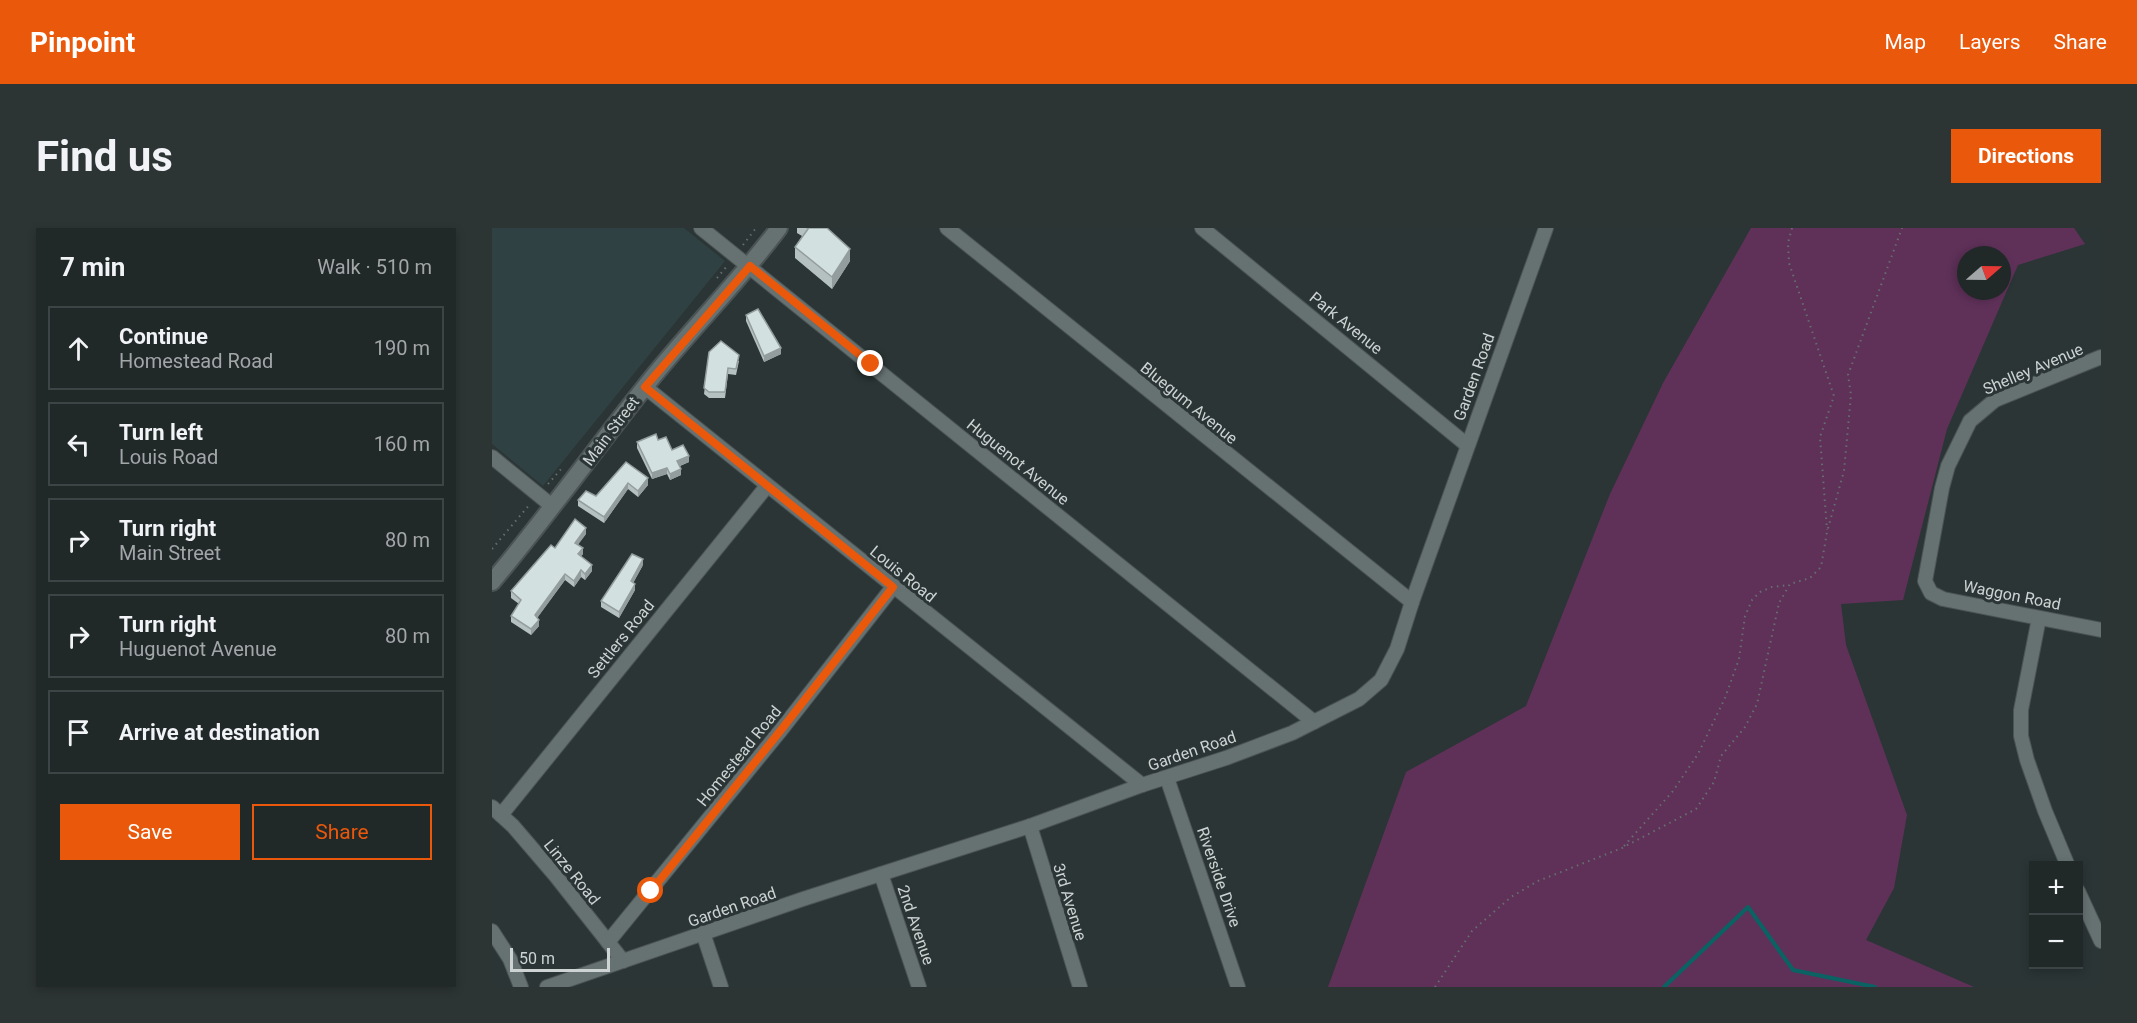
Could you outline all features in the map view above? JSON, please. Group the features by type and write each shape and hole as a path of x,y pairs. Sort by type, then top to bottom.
{"street":[{"name":"Huguenot Avenue","path":"701,228 1314,722"},
{"name":"Main Street","path":"492,582 645,387 750,266 779,228"},
{"name":"Bluegum Avenue","path":"947,228 1412,602"},
{"name":"Park Avenue","path":"1202,228 1467,445"},
{"name":"Garden Road","path":"547,987 1030,826 1142,785 1265,744 1359,699 1381,680 1393,658 1546,228"},
{"name":"Shelley Avenue","path":"1925,581 1941,488 1948,466 1970,421 1995,400 2101,357"},
{"name":"Louis Road","path":"645,387 1142,785"},
{"path":"492,457 552,506"},
{"name":"Settlers Road","path":"497,811 767,486"},
{"name":"Waggon Road","path":"1925,581 1927,589 1935,597 2101,630"},
{"name":"Homestead Road","path":"608,942 768,746 893,587"},
{"path":"2039,618 2021,710 2021,736 2041,801 2066,861"},
{"name":"Riverside Drive","path":"1167,778 1238,987"},
{"name":"Linze Road","path":"497,811 555,875 623,961"},
{"name":"3rd Avenue","path":"1030,826 1080,987"},
{"name":"2nd Avenue","path":"881,874 919,987"},
{"path":"2083,900 2101,941"},
{"path":"492,932 510,959 521,987"},
{"path":"704,933 721,987"}],"path":[{"path":"735,255 756,228"},
{"path":"1792,228 1788,243 1789,263 1834,396 1820,437 1827,532"},
{"path":"1622,848 1673,791 1698,754 1725,698 1739,659 1745,616 1752,600 1760,592 1810,579 1821,567 1827,532 1844,471 1851,395 1848,375 1902,228"},
{"path":"1435,987 1472,931 1512,897 1538,880 1622,848 1695,809 1714,782 1721,756 1745,727 1757,704 1779,603 1790,585"}],"shaded area":[{"path":"492,228 684,228 725,261 543,486 492,444"},
{"path":"1751,228 2074,228 2085,244 2018,265 2011,281 2011,246 1957,246 1957,300 2003,300 1947,429 1903,600 1841,604 1846,645 1907,815 1894,888 1866,940 1974,987 1328,987 1406,772 1526,706 1610,494 1663,383"}],"building":[{"path":"807,228 827,228 850,249 832,277 795,247"},
{"path":"758,309 781,348 764,356 746,315"},
{"path":"721,341 739,355 736,369 728,368 725,392 709,392 704,388 709,352"},
{"path":"656,434 658,440 666,437 672,450 683,445 689,456 677,461 681,469 670,474 667,468 652,473 637,442"},
{"path":"626,462 648,478 638,491 628,483 604,517 578,500 586,491 596,496"},
{"path":"575,519 586,528 575,543 583,548 578,554 592,565 585,574 581,570 574,581 565,574 535,615 539,620 531,629 511,616 521,600 511,591 551,545 555,548"},
{"path":"632,554 643,559 631,581 635,584 619,612 601,601"}],"waterway":[{"path":"1664,987 1748,907 1793,970 1875,987"}],"route":[{"path":"651,891 893,587 645,387 750,266 871,364"}]}
